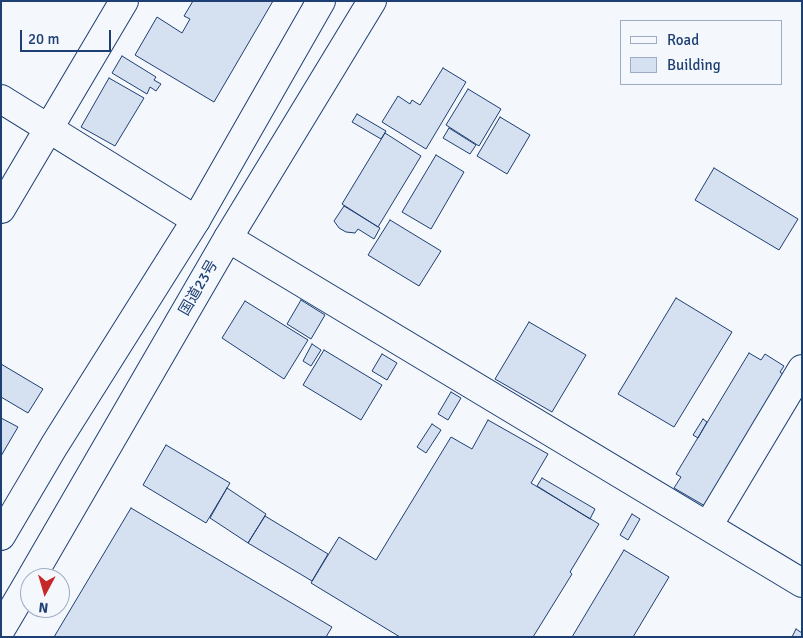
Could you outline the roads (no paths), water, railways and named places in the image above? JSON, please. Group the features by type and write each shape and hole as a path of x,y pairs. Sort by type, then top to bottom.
{"main road":[{"path":"1,209 124,1"},
{"path":"1,536 54,446 196,220 321,1"},
{"name":"国道23号","path":"36,568 228,238 372,1"},
{"path":"1,99 196,220"},
{"path":"228,238 802,583"},
{"path":"708,526 802,369"},
{"name":"国道23号","path":"1,629 20,596"}]}
